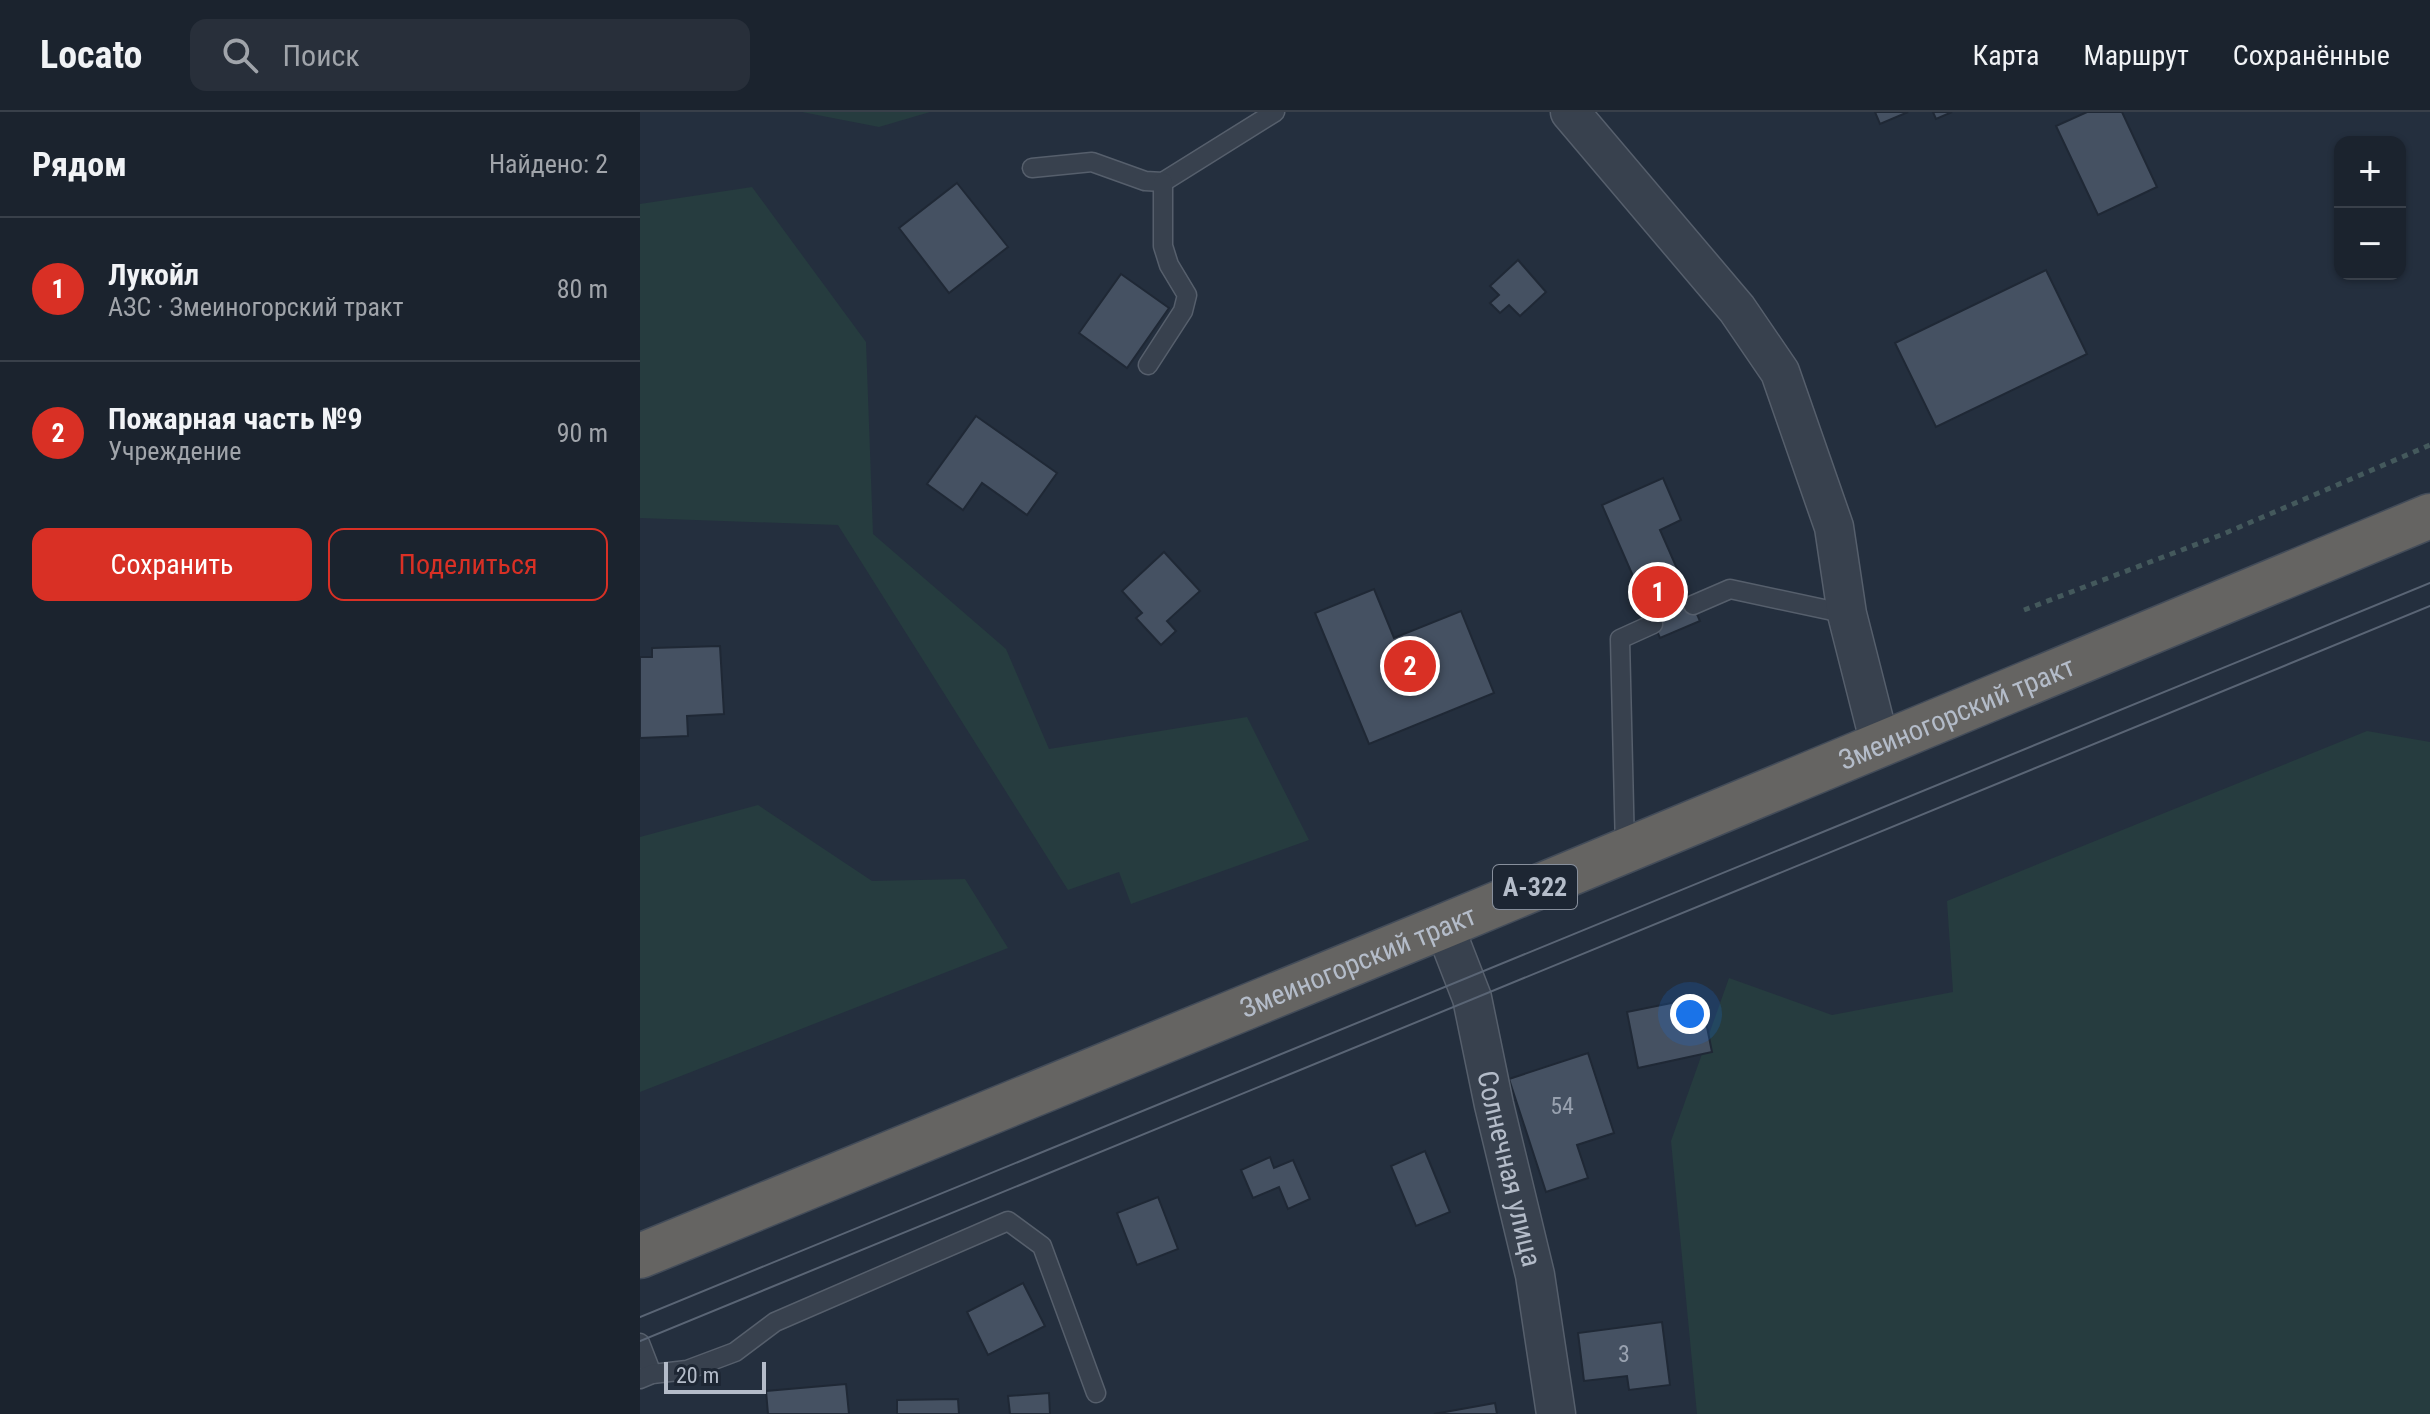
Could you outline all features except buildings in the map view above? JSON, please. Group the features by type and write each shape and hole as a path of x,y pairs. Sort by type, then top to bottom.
{"highway":[{"name":"Змеиногорский тракт","path":"640,1256 2430,516"}],"street":[{"path":"1570,112 1737,309 1780,372 1834,527 1847,614 1880,744"},
{"name":"Солнечная улица","path":"1444,926 1472,998 1535,1275 1556,1414"}],"lane":[{"path":"1032,168 1092,162 1145,181 1163,182 1275,112"},
{"path":"1148,365 1183,311 1187,295 1169,265 1163,246 1163,182"},
{"path":"1693,605 1730,589 1847,614"},
{"path":"1625,849 1620,639 1653,624"},
{"path":"640,1343 646,1376 687,1370 735,1352 775,1322 1008,1221 1042,1246 1096,1393"}],"path":[{"path":"2024,610 2221,535 2430,445"}],"green space":[{"path":"802,112 930,112 879,127"},
{"path":"752,187 866,342 873,534 1006,649 1049,749 1247,717 1309,840 1131,904 1119,872 1068,890 838,525 640,518 640,204"},
{"path":"2367,731 2430,742 2430,1414 1697,1414 1671,1141 1729,978 1832,1015 1953,992 1947,901"},
{"path":"758,805 872,881 965,879 1008,948 640,1092 640,837"}],"tram line":[{"path":"640,1317 2430,583"},
{"path":"640,1341 2430,606"}],"place":[{"name":"Лукойл","path":"1658,592"},
{"name":"Пожарная часть №9","path":"1410,666"}]}
